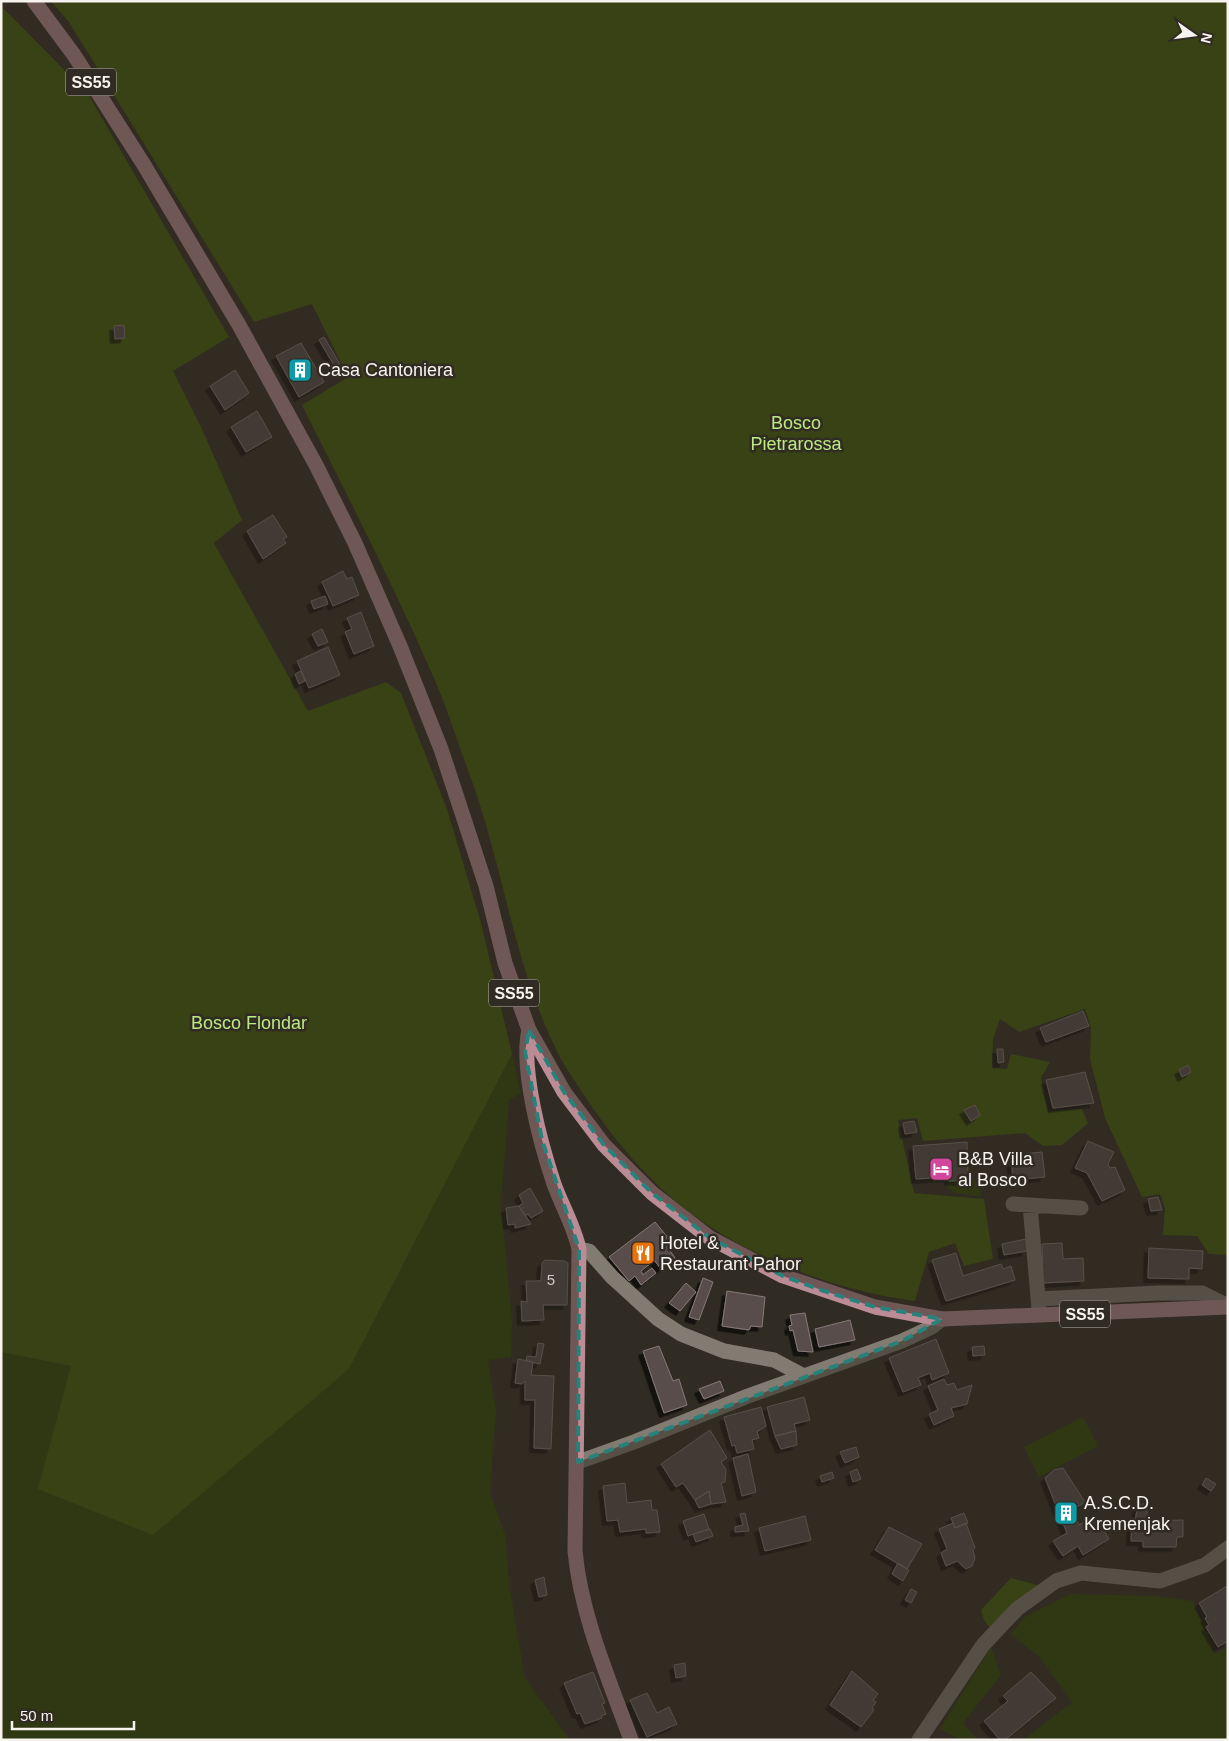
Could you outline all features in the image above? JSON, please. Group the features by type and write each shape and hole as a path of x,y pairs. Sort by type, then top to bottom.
{"main road":[{"name":"SS55","path":"34,1 74,55 144,165 239,325 316,465 355,543 400,646 447,768 486,886 507,971 528,1030 564,1092 604,1145 652,1193 710,1238 783,1276 875,1307 942,1319 1228,1306"},
{"path":"528,1030 525,1052 526,1070 542,1140 555,1185 576,1233 579,1249 578,1462 575,1551 580,1591 631,1740"}],"street":[{"path":"1013,1204 1081,1208"},
{"path":"1030,1205 1040,1316"},
{"path":"579,1249 589,1251 612,1278 645,1307 682,1334 724,1351 774,1360 804,1376"},
{"path":"1038,1299 1158,1293 1202,1293 1228,1306"},
{"path":"578,1462 634,1442 748,1396 902,1341 932,1327 942,1319"},
{"path":"919,1740 983,1645 1017,1609 1056,1581 1081,1573 1160,1581 1204,1565 1228,1548"}],"highlighted area":[{"path":"529,1030 564,1092 604,1145 652,1193 710,1238 783,1276 824,1291 875,1307 942,1319 902,1341 578,1462 579,1249 542,1140 525,1052"}],"green space":[{"name":"Bosco Pietrarossa","path":"51,1 1228,1 1228,1255 1209,1254 1197,1236 1163,1235 1165,1208 1160,1194 1142,1197 1105,1118 1090,1059 1091,1028 1085,1009 1019,1032 1000,1019 993,1040 992,1068 1007,1069 1011,1054 1050,1062 1041,1078 1048,1111 1082,1109 1088,1123 1062,1145 1043,1146 1025,1133 923,1141 917,1118 898,1120 914,1193 984,1199 993,1259 964,1266 955,1243 929,1252 915,1301 851,1288 818,1278 756,1253 698,1219 659,1187 622,1147 600,1119 561,1059 541,1016 519,948 481,807 443,700 386,574 302,405 348,377 312,304 254,322 69,22"},
{"name":"Bosco Flondar","path":"1,6 88,94 229,337 173,371 202,429 242,520 214,543 308,711 386,682 401,693 447,809 481,923 512,1054 349,1369 153,1535 38,1489 71,1366 1,1352"},
{"path":"512,1054 521,1093 509,1100 501,1204 512,1321 511,1357 488,1360 496,1410 490,1493 505,1534 510,1590 525,1678 570,1740 1,1740 1,1352 71,1366 349,1369"},
{"path":"967,1161 982,1197 956,1193 947,1188 945,1177 948,1177 949,1181 968,1180"},
{"path":"1083,1417 1098,1446 1039,1477 1024,1447"},
{"path":"1011,1578 1037,1585 1036,1594 992,1630 984,1620 981,1610"},
{"path":"1071,1594 1154,1596 1193,1601 1215,1654 1228,1647 1228,1740 1023,1740 1072,1702 1039,1657 1011,1634 1026,1616"},
{"path":"991,1647 1001,1675 963,1723 978,1740 960,1740 940,1729"}],"building":[{"path":"124,325 125,338 115,339 114,326"},
{"path":"324,337 340,364 335,367 319,340"},
{"name":"Casa Cantoniera","path":"301,343 324,382 299,397 276,356"},
{"path":"235,370 249,393 225,410 210,386"},
{"path":"257,411 272,437 246,452 231,427"},
{"path":"273,515 287,537 283,539 286,543 263,559 247,531"},
{"path":"343,571 347,579 352,577 359,595 333,606 322,582"},
{"path":"325,596 328,604 314,609 311,601"},
{"path":"361,612 374,646 354,654 345,632 352,629 347,618"},
{"path":"322,629 328,642 318,646 312,634"},
{"path":"328,647 340,675 309,688 297,661"},
{"path":"301,671 305,681 299,684 295,674"},
{"path":"1083,1011 1089,1026 1046,1042 1040,1028"},
{"path":"997,1049 1003,1049 1004,1062 998,1063"},
{"path":"1188,1065 1191,1072 1182,1077 1179,1070"},
{"path":"1085,1072 1094,1103 1053,1108 1046,1080"},
{"path":"975,1105 980,1115 971,1121 964,1110"},
{"path":"914,1121 917,1132 905,1134 903,1123"},
{"path":"1088,1141 1114,1152 1108,1164 1110,1168 1115,1167 1125,1190 1102,1201 1087,1173 1075,1168"},
{"name":"B&B Villa al Bosco","path":"967,1142 968,1180 949,1181 948,1177 916,1179 913,1146"},
{"path":"1042,1152 1045,1177 1013,1180 1011,1155"},
{"path":"530,1188 543,1211 531,1218 528,1214 525,1216 519,1206 523,1203 519,1195"},
{"path":"1158,1197 1162,1210 1151,1211 1148,1199"},
{"path":"519,1206 531,1224 515,1228 515,1224 508,1225 506,1208"},
{"name":"Hotel & Restaurant Pahor","path":"655,1222 674,1245 669,1249 675,1258 661,1269 654,1260 641,1271 643,1275 652,1268 656,1273 641,1285 635,1276 629,1281 609,1257"},
{"path":"1026,1239 1027,1251 1004,1255 1002,1244"},
{"path":"1062,1243 1063,1259 1083,1258 1084,1281 1043,1283 1042,1244"},
{"path":"1149,1248 1203,1251 1202,1269 1189,1268 1189,1279 1148,1278"},
{"path":"956,1253 963,1276 1001,1264 1003,1269 1011,1266 1015,1280 946,1301 932,1260"},
{"path":"545,1260 568,1263 567,1305 543,1305 544,1320 522,1321 521,1301 527,1302 526,1281 541,1281 542,1263"},
{"path":"703,1278 713,1282 699,1320 689,1317"},
{"path":"686,1283 696,1292 680,1311 669,1303"},
{"path":"727,1291 765,1297 762,1327 751,1326 749,1330 722,1326"},
{"path":"805,1313 813,1352 798,1351 793,1330 790,1331 789,1326 792,1325 790,1315"},
{"path":"850,1320 855,1340 819,1347 815,1329"},
{"path":"936,1339 949,1373 932,1380 930,1373 918,1378 921,1385 903,1392 889,1358"},
{"path":"538,1343 544,1344 540,1364 526,1361 527,1356 536,1357"},
{"path":"659,1346 673,1381 679,1379 687,1405 664,1413 643,1351"},
{"path":"984,1346 985,1355 973,1356 972,1347"},
{"path":"518,1359 533,1362 531,1375 554,1376 551,1449 534,1448 535,1400 525,1400 525,1381 522,1384 515,1383"},
{"path":"944,1379 947,1385 954,1383 957,1390 972,1385 967,1404 951,1408 954,1416 934,1425 929,1414 938,1410 928,1386"},
{"path":"720,1381 724,1391 704,1399 699,1389"},
{"path":"804,1397 810,1420 794,1424 796,1431 775,1436 767,1407"},
{"path":"761,1407 766,1426 757,1432 759,1438 752,1440 754,1449 737,1453 735,1445 732,1446 724,1417"},
{"path":"710,1430 727,1458 721,1462 726,1470 725,1482 721,1483 726,1502 711,1504 709,1491 695,1500 683,1483 676,1487 661,1464"},
{"path":"796,1431 797,1445 781,1449 775,1436"},
{"path":"856,1447 859,1457 845,1463 840,1452"},
{"path":"748,1454 756,1492 742,1496 733,1458"},
{"name":"A.S.C.D. Kremenjak","path":"1063,1468 1085,1502 1071,1511 1079,1525 1095,1515 1109,1539 1083,1555 1078,1546 1063,1556 1053,1541 1067,1533 1045,1478 1054,1470"},
{"path":"857,1469 861,1479 853,1482 850,1472"},
{"path":"832,1472 834,1478 822,1482 820,1476"},
{"path":"1206,1478 1216,1484 1211,1491 1202,1485"},
{"path":"625,1483 627,1503 651,1500 652,1510 657,1510 660,1532 646,1533 646,1529 620,1532 618,1520 607,1521 603,1486"},
{"path":"709,1491 711,1504 699,1508 695,1500"},
{"path":"1138,1504 1147,1504 1147,1521 1183,1520 1183,1537 1177,1537 1176,1547 1143,1547 1143,1541 1131,1541 1132,1521 1135,1521"},
{"path":"745,1513 749,1531 735,1532 735,1527 743,1525 740,1514"},
{"path":"964,1513 968,1523 955,1528 951,1518"},
{"path":"704,1514 709,1529 688,1536 683,1521"},
{"path":"805,1516 811,1540 765,1551 759,1528"},
{"path":"953,1523 955,1528 966,1523 975,1548 973,1550 975,1558 972,1566 966,1569 957,1561 946,1566 941,1553 947,1549 939,1529"},
{"path":"889,1527 922,1544 907,1569 875,1550"},
{"path":"710,1529 713,1536 696,1542 693,1534"},
{"path":"898,1563 909,1570 903,1581 892,1574"},
{"path":"544,1577 547,1595 539,1597 535,1580"},
{"path":"1227,1586 1228,1641 1218,1647 1206,1627 1209,1625 1205,1618 1207,1617 1199,1603"},
{"path":"911,1589 917,1592 911,1603 905,1600"},
{"path":"685,1663 686,1676 676,1678 674,1665"},
{"path":"852,1671 878,1694 873,1700 876,1702 872,1708 874,1710 861,1727 830,1705"},
{"path":"593,1672 605,1703 602,1704 606,1714 601,1716 602,1718 585,1724 580,1713 577,1714 564,1683"},
{"path":"1031,1672 1056,1698 1005,1740 1000,1740 984,1721 1008,1701 1003,1696"},
{"path":"647,1693 657,1713 669,1707 677,1724 647,1737 630,1700"}],"place":[{"name":"Casa Cantoniera","path":"300,370"},
{"name":"B&B Villa al Bosco","path":"941,1169"},
{"name":"Hotel & Restaurant Pahor","path":"643,1253"},
{"name":"A.S.C.D. Kremenjak","path":"1066,1513"}]}
